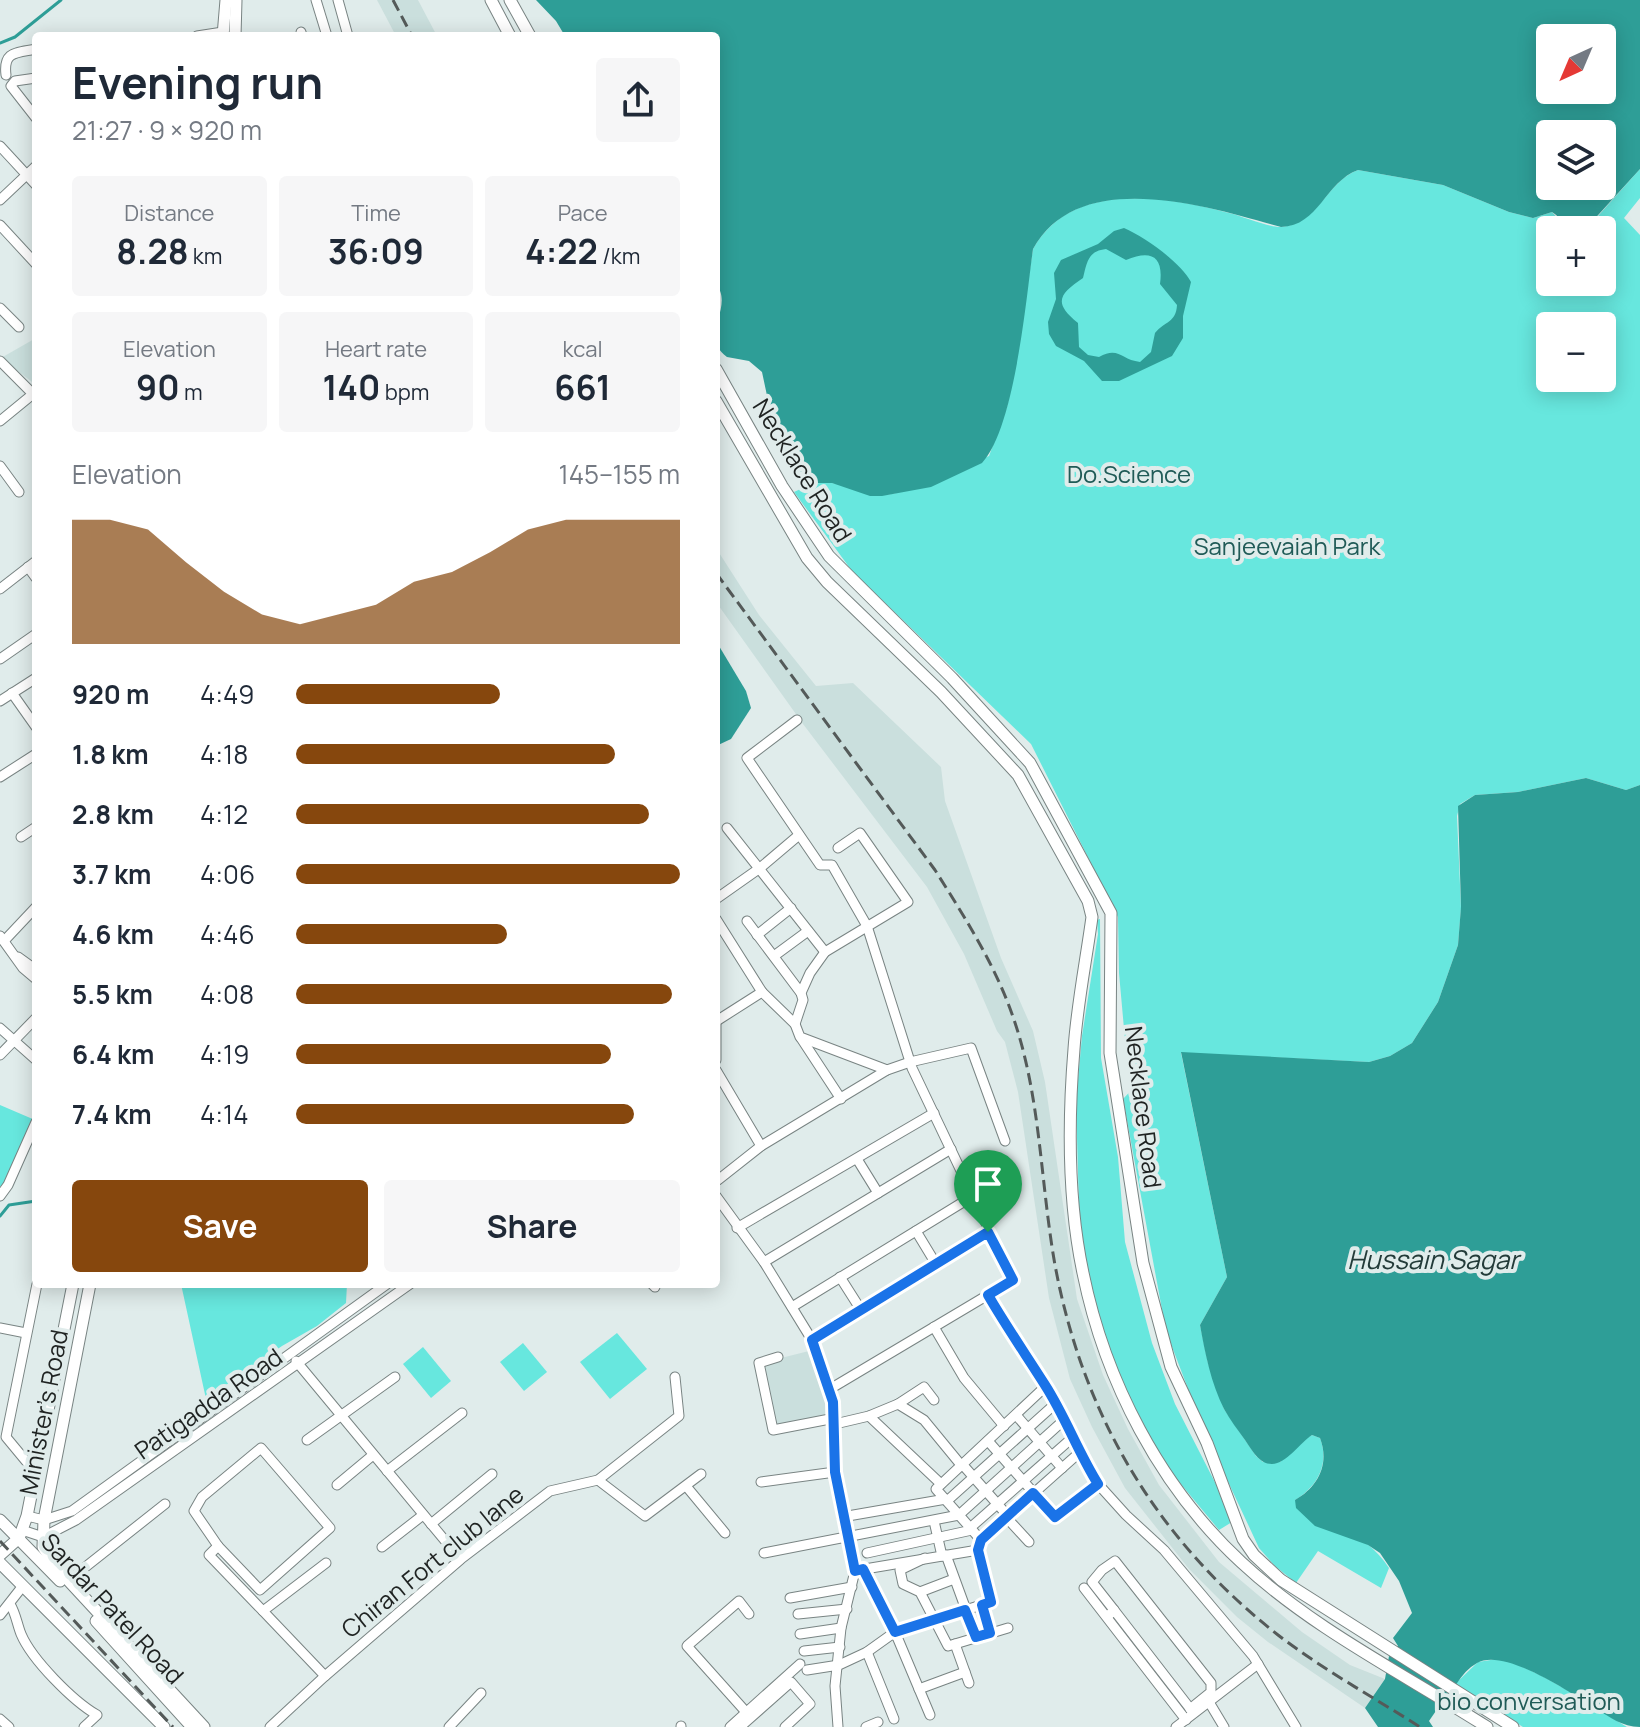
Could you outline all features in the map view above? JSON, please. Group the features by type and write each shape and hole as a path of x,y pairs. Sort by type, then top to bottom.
{"main road":[{"path":"226,0 227,32"},
{"path":"228,32 236,0"},
{"path":"491,0 508,32"},
{"path":"510,0 528,32"},
{"name":"Necklace Road","path":"720,376 782,486 829,556 952,678 1030,763 1111,913 1110,1053 1143,1263 1171,1367 1207,1443 1243,1539 1254,1555 1281,1580 1469,1708 1487,1727"},
{"name":"Necklace Road","path":"720,408 814,567 941,692 1018,775 1083,891 1092,917 1074,1048 1072,1186 1083,1273 1110,1367 1129,1412 1171,1481 1213,1535 1289,1602 1349,1642 1469,1708 1513,1727"},
{"path":"814,567 829,556"},
{"path":"1018,775 1030,763"},
{"path":"1092,917 1111,913"},
{"name":"Minister's Road","path":"20,1534 27,1516 72,1288"},
{"name":"Minister's Road","path":"43,1537 89,1288"},
{"name":"Sardar Patel Road","path":"0,1520 20,1534 192,1727"},
{"path":"0,1555 20,1534"},
{"path":"43,1537 46,1554 204,1727"},
{"path":"1229,1550 1243,1539"},
{"name":"Sardar Patel Road","path":"0,1563 164,1727"}],"street":[{"path":"316,0 326,32"},
{"path":"338,0 347,32"},
{"path":"6,75 2,63 14,53 32,50"},
{"path":"32,79 15,81 11,86 32,113"},
{"path":"0,146 32,180"},
{"path":"0,200 32,170"},
{"path":"0,225 32,260"},
{"path":"0,308 19,327"},
{"path":"0,361 32,393"},
{"path":"0,421 32,397"},
{"path":"0,466 19,492"},
{"path":"0,589 32,564"},
{"path":"0,658 32,637"},
{"path":"0,701 32,680"},
{"path":"12,693 32,721"},
{"path":"797,720 747,758 820,865 832,865 867,926 910,1062 1013,1280 830,1389"},
{"path":"0,777 32,757"},
{"path":"727,828 825,952"},
{"path":"21,837 32,830"},
{"path":"801,993 825,952 908,902 860,833 838,848"},
{"path":"720,896 799,835"},
{"path":"757,935 791,908"},
{"path":"32,911 2,938 32,976"},
{"path":"747,921 801,993 803,1000 795,1024"},
{"path":"720,925 762,992 795,1024 800,1037 841,1099"},
{"path":"774,956 808,931"},
{"path":"15,955 32,967"},
{"path":"720,1016 762,992"},
{"path":"0,1055 32,1022"},
{"path":"0,1028 32,1057"},
{"path":"800,1037 887,1070"},
{"path":"720,1178 761,1146 887,1070 971,1048 1005,1141"},
{"path":"720,1077 761,1146"},
{"path":"737,1228 934,1113"},
{"path":"1,1193 32,1130"},
{"path":"764,1262 951,1149"},
{"path":"857,1159 878,1193"},
{"path":"792,1307 973,1196"},
{"path":"720,1202 764,1262 812,1340 830,1389 835,1421 835,1472 846,1538 895,1632 930,1715"},
{"path":"916,1231 936,1264"},
{"path":"812,1340 988,1232"},
{"path":"840,1277 861,1310"},
{"path":"35,1472 6,1437 36,1288"},
{"name":"Patigadda Road","path":"44,1520 74,1516 381,1288"},
{"name":"Patigadda Road","path":"43,1537 404,1288"},
{"path":"988,1295 1015,1342 1046,1386 1098,1484 1164,1550 1258,1664 1296,1727"},
{"path":"934,1327 964,1378 1004,1426"},
{"path":"0,1328 26,1333"},
{"path":"290,1354 452,1549"},
{"path":"778,1357 759,1363 773,1430 869,1416 898,1404 924,1387 934,1400"},
{"path":"307,1440 395,1377"},
{"name":"Chiran Fort club lane","path":"270,1727 461,1559 550,1491 598,1480 679,1416 675,1377"},
{"path":"730,1727 804,1667 839,1665 867,1652 895,1632 991,1602 980,1545 971,1529 936,1489 1046,1386"},
{"path":"898,1404 924,1420 1029,1542"},
{"path":"842,1517 946,1500 1055,1404"},
{"path":"387,1471 462,1413"},
{"path":"1016,1415 1062,1468"},
{"path":"869,1416 941,1484"},
{"path":"764,1553 959,1515 1064,1420"},
{"path":"867,1553 971,1529 1072,1438"},
{"path":"988,1441 1055,1517 1098,1484"},
{"path":"261,1448 330,1528 260,1590 227,1555 194,1511 197,1502 261,1448"},
{"path":"862,1570 944,1556 980,1545 1079,1453"},
{"path":"337,1485 373,1455"},
{"path":"761,1482 835,1472"},
{"path":"431,1524 492,1474"},
{"path":"598,1480 645,1516 701,1474"},
{"path":"686,1486 725,1533"},
{"path":"69,1580 165,1504"},
{"path":"382,1547 423,1515"},
{"path":"27,1516 44,1520"},
{"path":"934,1521 937,1537 976,1637"},
{"path":"899,1528 906,1562"},
{"path":"20,1534 43,1537"},
{"path":"838,1727 835,1686 841,1628 852,1587 867,1553 864,1535"},
{"path":"218,1546 209,1555 293,1639 325,1676"},
{"path":"217,1563 227,1555"},
{"path":"925,1558 900,1570 903,1584 920,1592 948,1646 1008,1628"},
{"path":"1110,1614 1092,1582 1115,1561 1211,1683 1211,1692 1176,1727"},
{"path":"263,1611 326,1563"},
{"path":"920,1592 954,1579"},
{"path":"0,1615 22,1587"},
{"path":"790,1598 852,1587"},
{"path":"1084,1588 1110,1614 1190,1714"},
{"path":"746,1712 687,1646 739,1601 749,1614"},
{"path":"10,1604 21,1635 31,1651 59,1682 97,1715 84,1727"},
{"path":"982,1605 990,1633"},
{"path":"798,1614 847,1609"},
{"path":"800,1634 841,1628"},
{"path":"955,1644 969,1683"},
{"path":"804,1651 840,1647"},
{"path":"867,1652 894,1719"},
{"path":"1190,1714 1258,1664"},
{"path":"919,1689 965,1672"},
{"path":"740,1727 788,1679"},
{"path":"785,1727 810,1704 788,1679"},
{"path":"449,1727 481,1693"},
{"path":"1209,1702 1224,1727"},
{"path":"0,1719 9,1727"},
{"path":"866,1727 878,1722"}],"shaded area":[{"path":"377,0 418,0 435,32 394,32"},
{"path":"32,340 32,382 1,358"},
{"path":"720,554 759,615 816,686 853,683 941,767 945,801 1001,958 1033,1031 1045,1082 1077,1299 1103,1375 1159,1485 1219,1562 1302,1632 1350,1665 1385,1679 1365,1708 1268,1642 1237,1617 1189,1569 1125,1488 1070,1379 1049,1298 1018,1092 1005,1042 997,1031 964,954 927,887 803,724 720,608"},
{"path":"817,1349 835,1417 773,1430 761,1363"}],"green space":[{"name":"Sanjeevaiah Park","path":"1640,169 1640,198 1624,218 1640,235 1640,785 1626,790 1586,778 1518,792 1475,795 1460,804 1457,816 1461,908 1458,945 1438,1002 1412,1043 1390,1056 1369,1062 1181,1053 1227,1277 1200,1325 1208,1363 1224,1409 1263,1462 1280,1462 1312,1435 1320,1438 1323,1457 1320,1474 1310,1488 1295,1500 1359,1537 1389,1568 1381,1588 1318,1551 1296,1583 1259,1548 1203,1428 1166,1331 1123,1099 1138,1083 1134,1052 1126,1051 1118,917 1031,744 852,571 794,492 827,483 869,494 896,493 989,456 1007,407 1033,249 1050,227 1071,212 1095,203 1122,199 1177,202 1282,227 1305,218 1338,183 1358,170 1443,185 1509,212 1536,217 1536,296 1616,296 1616,216 1598,216 1612,200 1616,200 1616,196"},
{"path":"1100,919 1101,1058 1118,1157 1125,1242 1152,1343 1175,1404 1232,1522 1219,1530 1165,1465 1116,1372 1088,1278 1079,1208 1076,1102 1082,1036 1098,934 1097,920"},
{"path":"0,1105 32,1119 32,1127 4,1189 0,1186"},
{"path":"182,1288 347,1288 346,1303 317,1326 282,1346 206,1399"},
{"path":"617,1333 647,1369 610,1399 580,1362"},
{"path":"523,1343 547,1372 524,1391 500,1362"},
{"path":"423,1347 451,1381 431,1398 403,1364"},
{"name":"bio conversation","path":"1497,1659 1528,1669 1627,1727 1523,1727 1455,1684 1478,1662"}],"water":[{"path":"536,0 1640,0 1640,169 1616,195 1616,120 1536,120 1536,200 1612,200 1597,216 1557,216 1552,212 1533,218 1509,212 1443,185 1358,170 1337,184 1304,219 1281,227 1219,210 1148,199 1113,200 1081,207 1054,223 1033,249 1011,393 1003,422 982,463 931,487 870,496 832,483 816,483 804,477 781,438 769,405 762,372 749,361 727,357 720,350 720,32 563,32"},
{"path":"1124,228 1142,237 1171,258 1191,282 1183,316 1183,338 1172,356 1119,381 1102,381 1084,361 1056,346 1049,334 1048,322 1056,299 1054,273 1061,260 1098,244 1114,231","holes":["1106,249 1126,260 1142,255 1154,257 1160,267 1160,284 1177,305 1172,319 1155,333 1151,352 1140,362 1116,353 1099,357 1088,355 1079,347 1078,323 1062,304 1064,294 1083,278 1087,262 1095,252"]},
{"path":"720,648 746,691 751,708 731,739 720,744"},
{"name":"Hussain Sagar","path":"1586,778 1626,790 1640,785 1640,1727 1616,1721 1520,1666 1489,1660 1477,1663 1461,1677 1444,1708 1440,1705 1429,1721 1433,1727 1378,1727 1365,1708 1385,1679 1389,1656 1398,1646 1393,1638 1412,1613 1399,1581 1380,1553 1368,1545 1315,1526 1296,1508 1295,1500 1316,1482 1323,1466 1320,1438 1312,1435 1288,1457 1277,1463 1267,1463 1253,1452 1219,1399 1200,1325 1227,1277 1181,1052 1369,1062 1390,1056 1412,1043 1438,1002 1458,945 1461,907 1458,806 1475,795 1518,792"}],"waterway":[{"path":"0,43 15,37 61,0"},
{"path":"0,1216 9,1205 32,1202"}],"railway":[{"path":"393,0 410,32"},
{"path":"720,578 935,870 996,976 1012,1014 1029,1076 1055,1265 1068,1320 1106,1423 1132,1471 1162,1516 1196,1558 1235,1598 1295,1647 1420,1727"},
{"path":"0,1541 173,1727"}],"route":[{"path":"988,1232 1013,1280 988,1295 1015,1342 1046,1386 1098,1484 1055,1517 1033,1493 981,1540 978,1550 991,1602 982,1605 990,1633 976,1637 965,1610 895,1632 863,1569 855,1571 837,1493 833,1402 812,1340 988,1232"}],"park label":[{"name":"Do.Science","path":"1129,473"}]}
